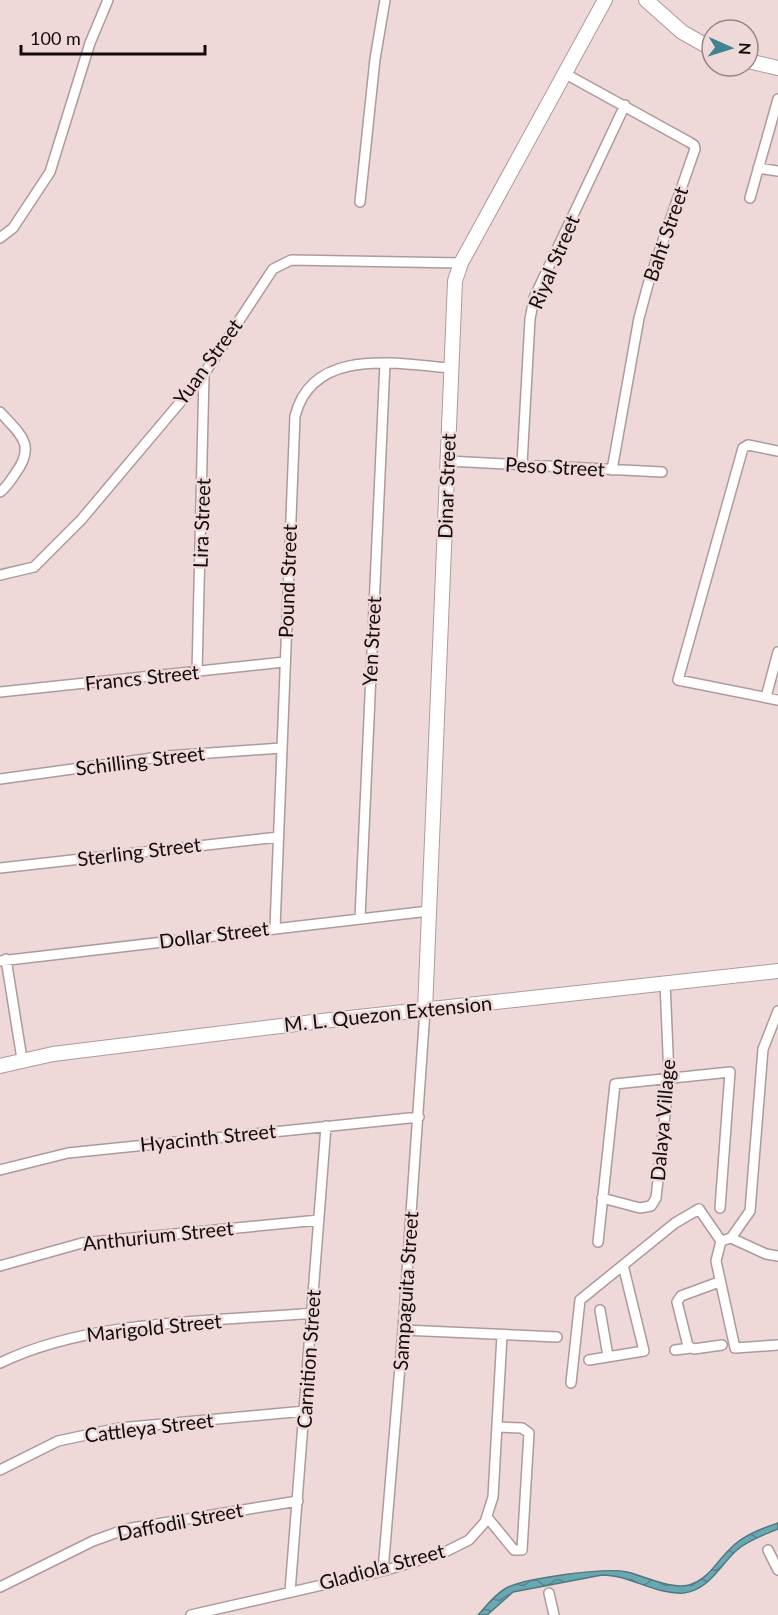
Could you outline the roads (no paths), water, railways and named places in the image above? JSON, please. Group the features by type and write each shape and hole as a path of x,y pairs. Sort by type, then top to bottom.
{"street":[{"path":"0,238 14,228 50,172 90,43 108,0"},
{"path":"360,202 375,59 385,0"},
{"name":"Dinar Street","path":"425,1010 452,368 453,295 461,263 605,0"},
{"path":"646,0 682,32 700,42"},
{"path":"760,64 778,68"},
{"name":"Baht Street","path":"564,73 694,145 694,153 649,280 639,318 612,470"},
{"path":"750,198 778,99"},
{"name":"Riyal Street","path":"522,464 530,320 534,298 625,105"},
{"path":"758,168 778,171"},
{"name":"Yuan Street","path":"0,575 34,567 81,520 204,374 273,269 291,260 461,263"},
{"name":"Pound Street","path":"275,928 295,416 299,399 317,379 350,364 385,363 452,368"},
{"name":"Yen Street","path":"360,918 385,363"},
{"name":"Lira Street","path":"197,673 204,374"},
{"path":"0,412 22,437 27,448 24,463 0,492"},
{"path":"778,451 748,445 743,448 678,680 778,700"},
{"name":"Peso Street","path":"448,461 662,472"},
{"path":"766,697 778,652"},
{"name":"Francs Street","path":"0,692 284,662"},
{"name":"Schilling Street","path":"0,779 167,756 281,748"},
{"name":"Sterling Street","path":"0,868 278,837"},
{"name":"Dollar Street","path":"3,960 429,911"},
{"path":"3,960 22,1059"},
{"name":"M. L. Quezon Extension","path":"0,1066 22,1059 665,982 778,971"},
{"name":"Dalaya Village","path":"602,1198 640,1208 651,1206 656,1198 669,1077 665,982"},
{"name":"Sampaguita Street","path":"383,1571 419,1117 425,1010"},
{"path":"778,1011 763,1049 750,1211 726,1239 716,1262 735,1348 778,1345"},
{"path":"598,1242 615,1084 730,1072 720,1208"},
{"name":"Hyacinth Street","path":"0,1170 68,1153 419,1117"},
{"name":"Carnition Street","path":"290,1592 326,1126"},
{"path":"571,1383 579,1300 675,1223 699,1209 726,1239 766,1254 778,1256"},
{"name":"Anthurium Street","path":"0,1266 82,1243 319,1220"},
{"path":"589,1360 644,1350 623,1265"},
{"path":"691,1348 687,1343 678,1299 719,1282"},
{"path":"600,1310 608,1356"},
{"name":"Marigold Street","path":"0,1363 22,1352 95,1331 312,1313"},
{"path":"403,1330 557,1337"},
{"name":"Gladiola Street","path":"191,1615 383,1571 443,1553 469,1540 487,1517 494,1497 502,1335"},
{"path":"675,1350 722,1345"},
{"name":"Cattleya Street","path":"0,1470 58,1441 119,1428 305,1411"},
{"path":"487,1517 514,1550 522,1550 529,1433 522,1428 498,1427"},
{"name":"Daffodil Street","path":"0,1587 93,1541 126,1529 298,1501"},
{"path":"768,1550 778,1570"},
{"path":"549,1593 554,1615"}],"water":[{"path":"778,1523 778,1529 741,1546 714,1576 693,1591 674,1593 623,1578 602,1575 513,1592 487,1615 478,1615 508,1587 567,1574 616,1571 674,1586 689,1585 702,1579 735,1544 752,1533"}]}
